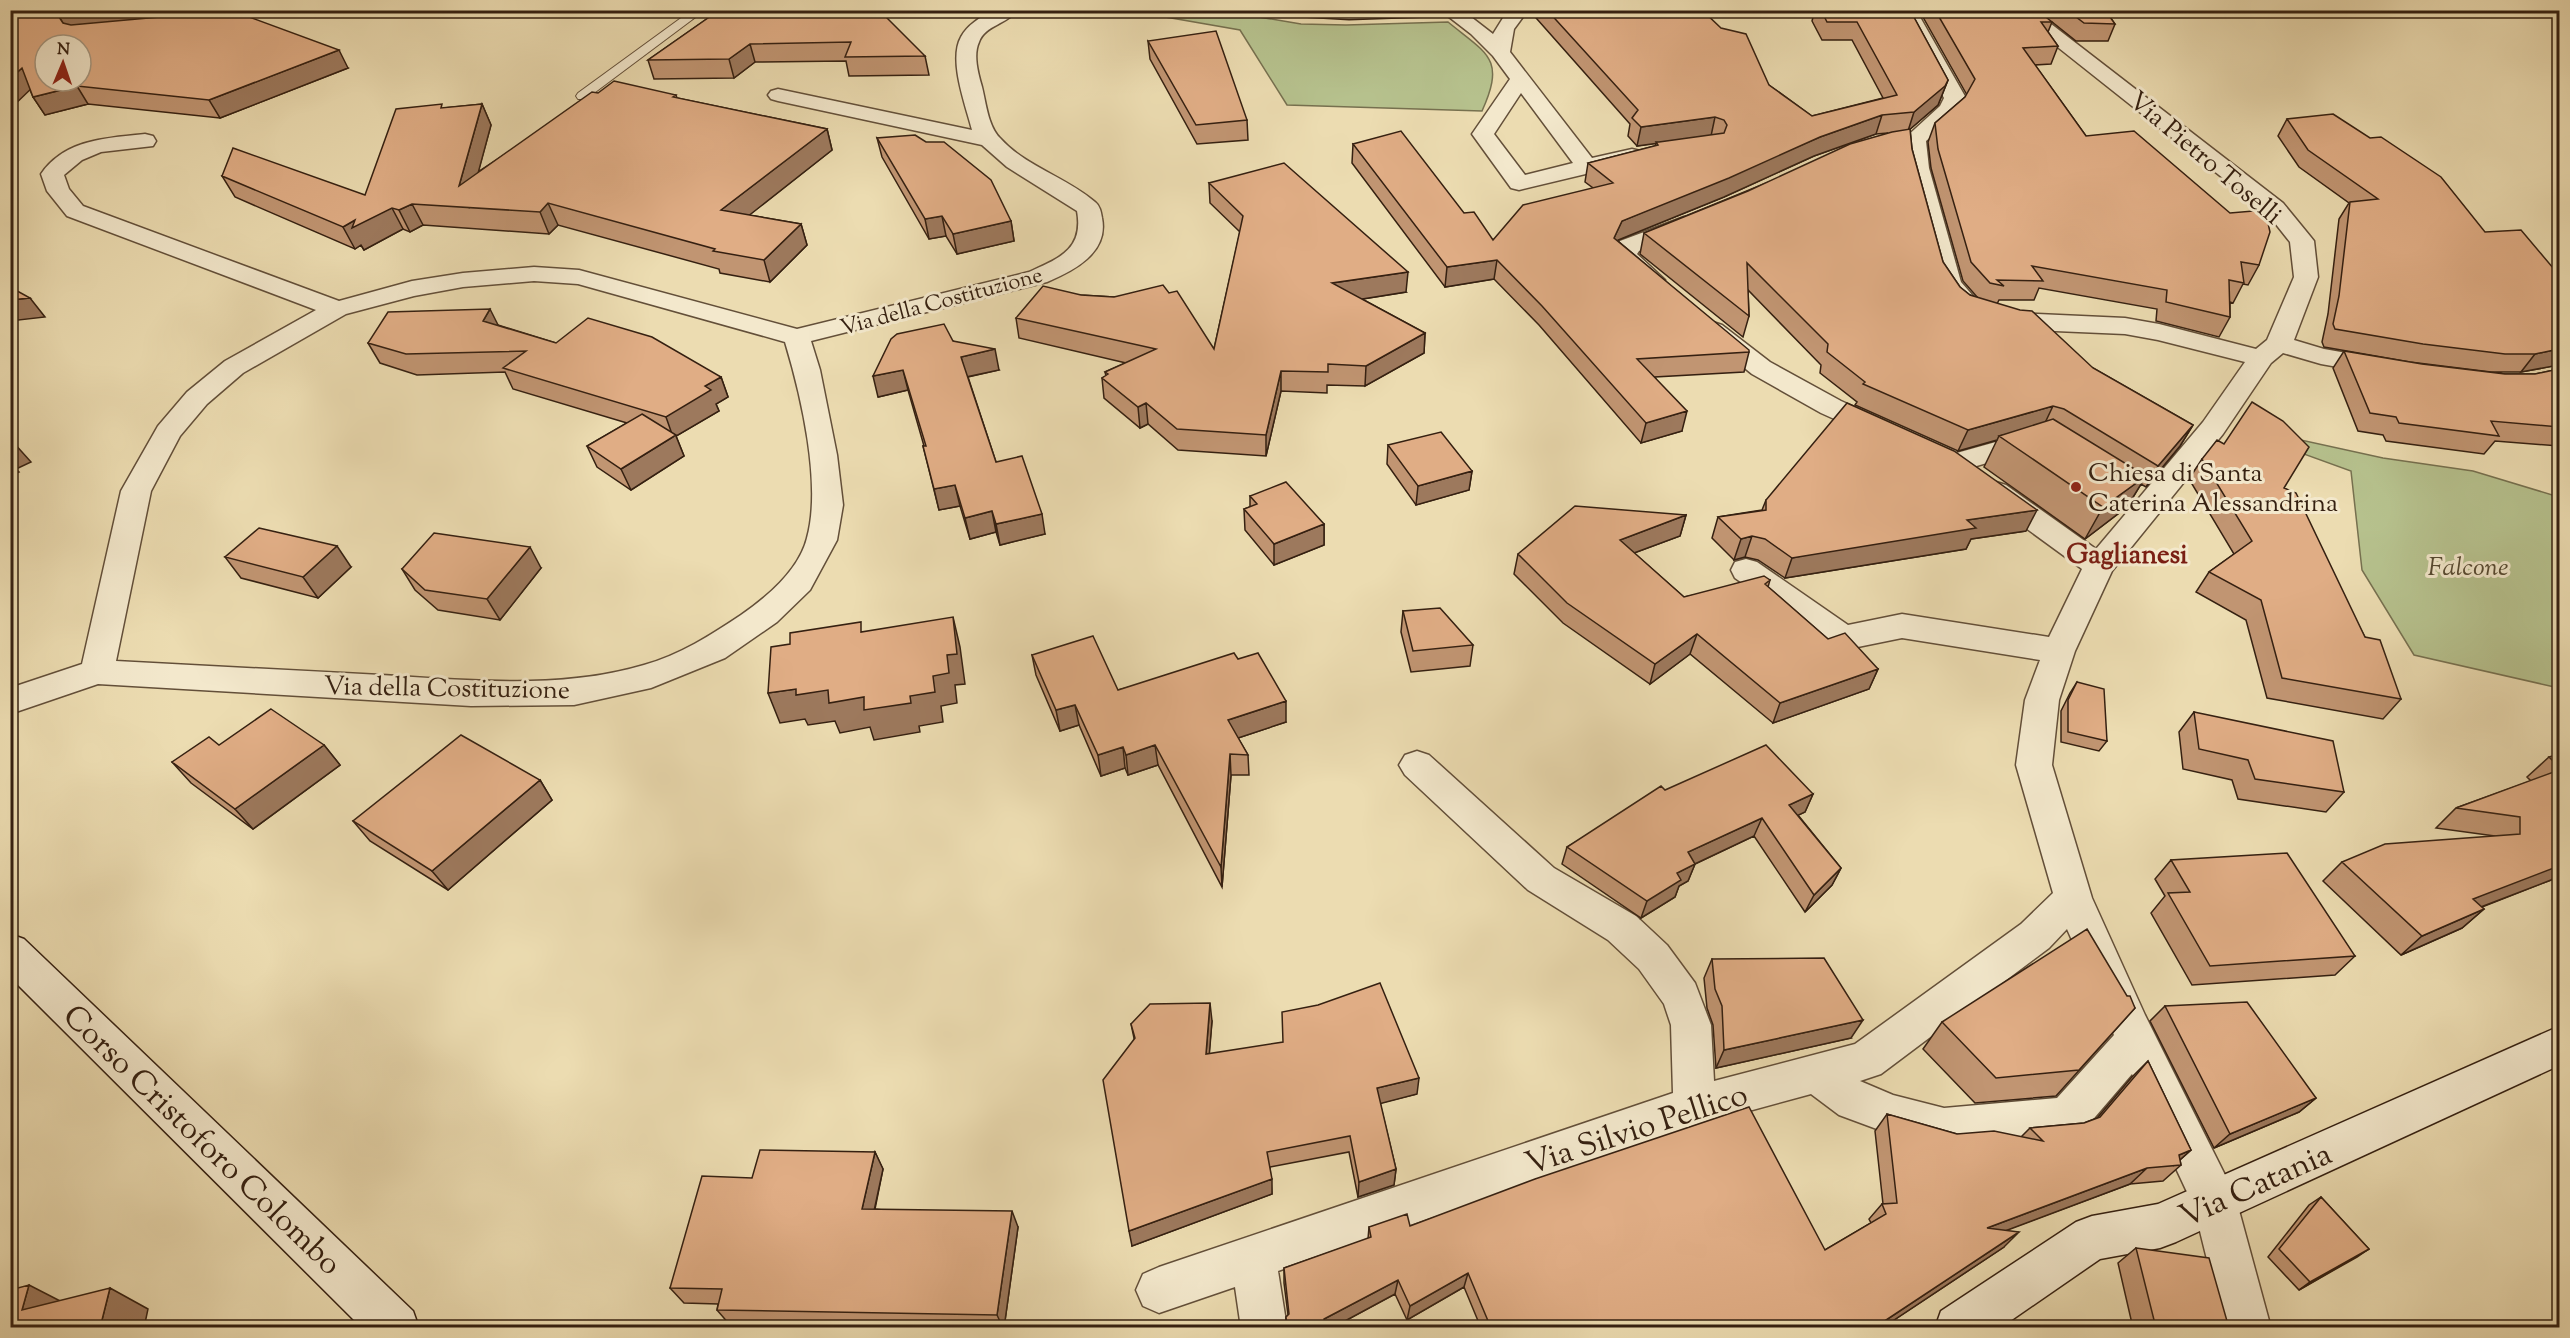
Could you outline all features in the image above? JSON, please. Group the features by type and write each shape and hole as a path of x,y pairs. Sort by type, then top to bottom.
{"street":[{"path":"988,140 983,131 966,58 966,45 970,36 985,23 1008,10"},
{"path":"1298,10 1349,13 1434,10"},
{"path":"1449,10 1478,30 1500,52 1587,166"},
{"path":"1500,52 1499,38 1504,27 1519,10"},
{"path":"1906,10 1955,98 1949,110 1905,139 1918,168 1949,282 1962,301 1971,309 2011,321 2125,326 2410,372"},
{"name":"Via Pietro Toselli","path":"2020,10 2275,208 2302,241 2306,277 2270,351 2213,428 2139,499 2099,566 2059,651 2042,700 2034,765 2073,898 2136,1039 2214,1203 2248,1328"},
{"path":"92,33 143,28 168,18"},
{"path":"1520,79 1483,134 1519,183 1655,151"},
{"path":"778,95 988,140"},
{"name":"Via della Costituzione","path":"97,672 136,491 168,432 197,398 234,367 338,309 412,289 463,280 534,274 579,277 797,337 1038,277 1071,262 1091,237 1093,222 1088,208 1002,153 988,140"},
{"path":"145,141 97,146 74,155 52,174 58,191 75,211 338,309"},
{"path":"1668,293 1624,256 1629,246 1702,217"},
{"path":"1695,315 1761,368 1831,407 1908,442"},
{"name":"Via della Costituzione","path":"10,701 97,672 471,693 574,692 651,676 713,650 766,614 799,582 822,540 828,505 823,455 807,370 797,337"},
{"path":"2061,450 2042,438 1947,460 2099,566"},
{"path":"1746,570 1843,638 1902,626 2059,651"},
{"path":"1417,765 1541,879 1622,928 1653,957 1681,996 1691,1025 1694,1106"},
{"name":"Via Silvio Pellico","path":"1159,1290 1694,1106 1866,1060 2035,936 2073,898"},
{"name":"Corso Cristoforo Colombo","path":"10,951 396,1328"},
{"path":"1815,1073 1854,1101 1944,1128 2068,1117 2136,1039"},
{"name":"Via Catania","path":"1958,1328 2092,1238 2160,1226 2559,1045"},
{"path":"1253,1257 1264,1328"}],"lane":[{"path":"582,96 700,10"}],"green space":[{"path":"1131,11 1223,11 1301,24 1448,22 1482,50 1489,59 1492,79 1482,111 1287,105 1240,30"},
{"name":"Falcone","path":"2283,436 2383,458 2473,471 2559,497 2559,688 2414,655 2362,570 2351,471 2282,446"}],"building":[{"path":"10,10 64,10 59,17 63,23 71,25 182,15 230,14 233,11 339,50 209,100 93,88 93,33 33,33 33,93 49,93 33,97 22,68 10,79"},
{"path":"730,10 879,10 925,56 845,57 851,42 750,44 729,59 648,60 718,11 728,12"},
{"path":"1547,10 1702,10 1721,28 1746,34 1769,85 1812,116 1897,95 1857,22 1827,22 1821,10 1910,10 1948,80 1945,86 1914,112 1882,115 1820,137 1729,178 1622,221 1614,238 1749,350 1749,352 1637,359 1687,411 1646,423 1542,306 1497,260 1447,267 1353,144 1401,131 1464,213 1474,212 1493,240 1523,205 1613,183 1588,163 1658,145 1656,142 1724,133 1727,125 1724,120 1715,117 1641,127 1632,118 1638,110"},
{"path":"1935,10 2037,10 2052,22 2041,22 2058,46 2023,48 2086,136 2134,131 2230,213 2265,210 2270,232 2259,265 2241,262 2244,283 2229,280 2230,317 2166,302 2167,290 2032,266 2043,281 1997,280 2004,286 1990,283 1971,262 1938,149 1935,123 1965,97 1975,79"},
{"path":"2067,10 2105,10 2115,24 2084,23"},
{"path":"1216,31 1247,120 1196,125 1148,41"},
{"path":"614,81 676,95 673,97 827,129 721,210 801,224 764,260 713,251 715,249 548,203 540,212 412,204 399,210 392,208 352,228 355,220 343,227 222,176 233,148 365,195 396,109 442,104 441,108 482,104 459,186 592,92 598,93"},
{"path":"2333,114 2370,138 2381,137 2441,177 2485,232 2521,230 2559,275 2559,349 2535,354 2505,354 2423,344 2335,329 2333,324 2339,296 2350,202 2378,199 2308,150 2287,119"},
{"path":"1910,129 1912,149 1943,262 1960,287 1970,295 2020,310 2032,311 2093,368 2193,425 2158,466 2064,409 2053,406 1968,430 1863,384 1865,382 1827,352 1828,344 1747,263 1749,316 1644,233 1748,191 1850,144"},
{"path":"915,135 926,142 944,142 991,180 1011,221 953,234 942,216 925,219 877,138"},
{"path":"1284,163 1408,272 1332,283 1425,333 1366,366 1328,364 1328,372 1281,371 1266,435 1177,429 1146,403 1138,407 1102,378 1108,374 1105,372 1156,349 1016,318 1043,286 1081,295 1114,297 1163,285 1169,293 1177,291 1214,349 1243,216 1209,183"},
{"path":"10,287 30,298 10,300"},
{"path":"490,309 483,321 556,343 588,318 652,337 721,377 705,386 711,390 666,417 503,368 526,351 406,354 368,343 388,312"},
{"path":"944,324 953,341 995,349 961,357 996,462 1022,456 1042,514 996,524 992,511 965,518 955,485 934,489 923,446 926,446 903,370 873,376 891,339 897,334"},
{"path":"2344,351 2422,364 2505,374 2535,374 2559,369 2559,427 2491,421 2499,436 2399,423 2396,417 2370,413"},
{"path":"2252,402 2283,421 2309,447 2284,488 2296,493 2365,637 2380,640 2401,699 2282,678 2261,600 2209,572 2252,541 2202,459 2217,440 2224,444"},
{"path":"1847,403 1954,451 2037,510 1967,520 1976,528 1792,558 1765,539 1752,536 1741,539 1718,517 1766,510 1766,500"},
{"path":"642,414 676,435 621,469 587,446"},
{"path":"2053,419 2146,476 2103,507 1999,436"},
{"path":"1441,432 1472,471 1418,486 1388,445"},
{"path":"1286,482 1324,524 1274,544 1244,509 1257,504 1250,496"},
{"path":"1575,506 1686,515 1620,540 1684,597 1764,576 1770,580 1765,584 1828,639 1845,633 1878,669 1780,703 1697,634 1655,664 1567,603 1518,554"},
{"path":"259,528 337,546 303,577 225,557"},
{"path":"434,533 530,547 487,599 425,590 402,569"},
{"path":"1440,608 1473,645 1413,651 1403,611"},
{"path":"953,617 957,654 947,655 949,673 933,676 935,692 910,696 911,703 864,710 864,697 829,703 828,690 796,695 796,689 768,693 771,647 790,644 790,633 861,622 861,632"},
{"path":"1093,636 1118,690 1234,653 1238,659 1258,653 1286,701 1228,720 1248,755 1230,754 1221,867 1155,745 1126,755 1123,747 1098,755 1075,705 1056,710 1032,655"},
{"path":"2077,682 2104,689 2107,741 2068,732 2068,700"},
{"path":"271,709 324,745 235,809 172,762 209,737 219,745"},
{"path":"2194,712 2333,741 2344,792 2255,779 2248,760 2199,749"},
{"path":"461,735 540,780 432,871 353,821"},
{"path":"1766,745 1813,794 1789,805 1841,868 1814,895 1762,818 1688,852 1695,864 1677,873 1681,880 1647,901 1567,847 1661,786 1665,790"},
{"path":"2559,755 2559,767 2549,757"},
{"path":"2559,770 2559,866 2473,899 2484,909 2422,936 2342,862 2385,844 2520,834 2520,817 2456,808"},
{"path":"2287,853 2355,956 2210,966 2168,893 2190,892 2171,860"},
{"path":"2087,929 2127,996 2130,996 2135,1008 2079,1070 1996,1078 1942,1022"},
{"path":"1824,958 1863,1020 1724,1050 1722,1006 1715,989 1712,959"},
{"path":"1380,983 1419,1078 1377,1088 1396,1169 1359,1182 1350,1136 1267,1152 1272,1179 1129,1231 1103,1080 1135,1038 1131,1024 1150,1004 1210,1003 1206,1054 1283,1042 1282,1012 1318,1005"},
{"path":"2247,1002 2316,1098 2230,1134 2165,1006"},
{"path":"2148,1061 2191,1150 2179,1155 2181,1165 2147,1168 1987,1228 2019,1232 1874,1328 1491,1328 1468,1273 1410,1306 1398,1280 1324,1319 1324,1328 1287,1328 1286,1317 1289,1314 1284,1268 1371,1237 1369,1227 1407,1214 1410,1226 1535,1179 1749,1107 1825,1250 1886,1214 1882,1204 1897,1203 1887,1114 1957,1134 1994,1131 2043,1141 2030,1128 2084,1123 2100,1117"},
{"path":"760,1150 875,1152 862,1209 1012,1211 997,1315 717,1310 722,1289 670,1288 702,1176 752,1178"},
{"path":"2321,1197 2369,1249 2310,1282 2279,1249"},
{"path":"2136,1248 2209,1258 2229,1328 2156,1328"},
{"path":"29,1285 22,1310 110,1288 100,1328 10,1328 10,1290"}],"place":[{"name":"Chiesa di Santa Caterina Alessandrina","path":"2076,487"}],"district":[{"name":"Gaglianesi","path":"2127,554"}]}
